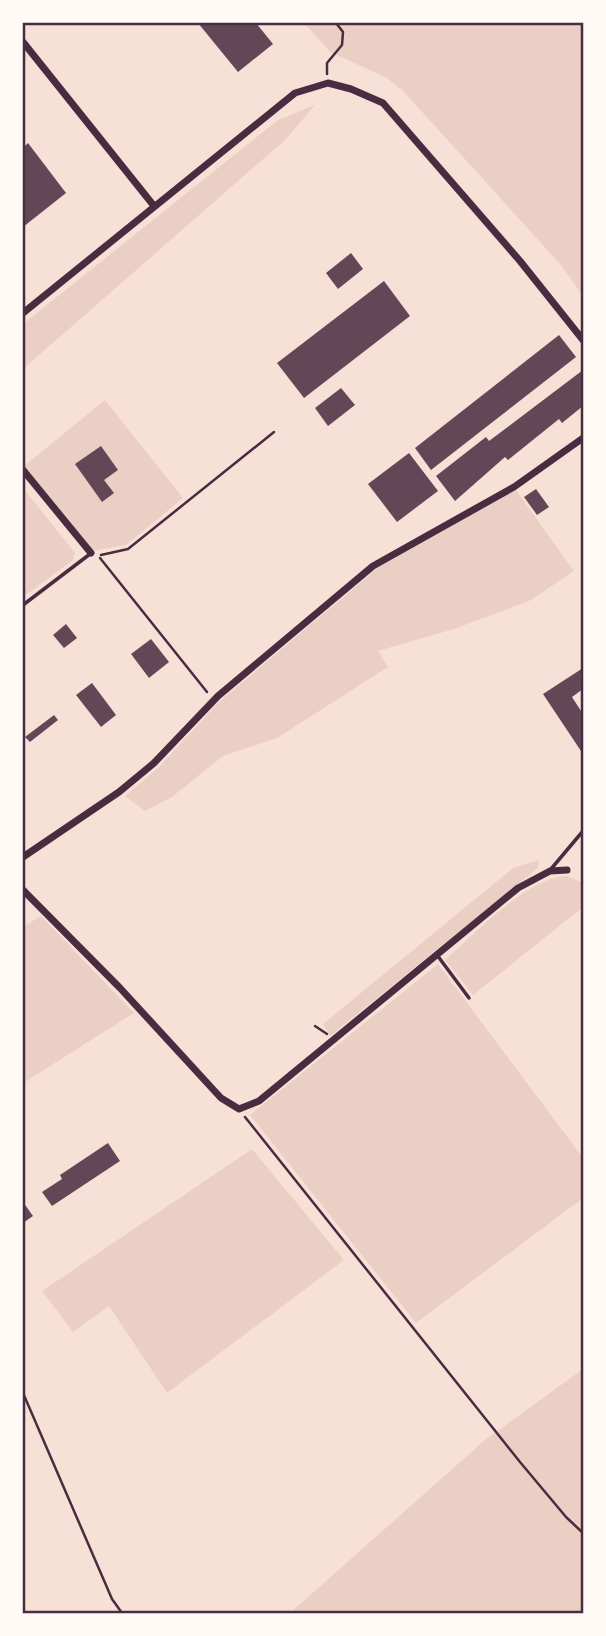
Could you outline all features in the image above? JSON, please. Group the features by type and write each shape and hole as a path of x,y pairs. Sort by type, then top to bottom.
{"street":[{"path":"23,42 154,206"},
{"path":"23,313 295,93 328,83 351,89 383,103 520,261 583,340"},
{"path":"23,856 128,785 154,764 214,700 373,566 514,487 583,438"},
{"path":"23,470 95,554"},
{"path":"23,890 120,988 221,1098 239,1109 259,1101 518,888 550,871 567,870"}],"lane":[{"path":"23,605 95,554"},
{"path":"550,871 583,831"},
{"path":"437,955 469,998"}],"path":[{"path":"328,83 327,63 342,45 343,32 336,23"},
{"path":"95,554 128,549 274,432"},
{"path":"95,554 214,700"},
{"path":"239,1109 520,1462 583,1533"},
{"path":"23,1392 112,1599 122,1613"}],"shaded area":[{"path":"304,23 583,23 583,296 561,265 403,91 387,78 330,52"},
{"path":"315,105 285,140 23,369 23,324 278,120"},
{"path":"105,400 183,498 126,545 87,552 23,467"},
{"path":"23,488 75,553 73,560 23,597"},
{"path":"516,490 574,571 531,600 454,629 378,651 388,667 277,738 223,756 172,797 145,811 125,796 158,768 220,701 379,567"},
{"path":"539,860 538,868 330,1036 323,1024 513,868"},
{"path":"566,876 583,883 583,907 473,995 445,960 518,897 534,886"},
{"path":"41,916 134,1013 23,1083 23,927"},
{"path":"438,964 583,1158 583,1198 416,1323 250,1115"},
{"path":"252,1149 344,1260 167,1393 109,1306 73,1332 42,1291"},
{"path":"583,1369 583,1613 397,1613 373,1610 368,1613 290,1613 485,1440"}],"building":[{"path":"198,23 256,23 273,44 238,72"},
{"path":"28,143 66,193 23,227 23,148"},
{"path":"351,253 363,269 338,289 326,273"},
{"path":"384,281 410,316 304,398 277,363"},
{"path":"559,335 576,357 431,470 415,448"},
{"path":"583,370 583,406 562,423 559,419 508,460 505,457 455,501 436,476 486,437 489,441"},
{"path":"341,388 355,405 328,426 315,408"},
{"path":"101,446 118,470 104,480 114,493 102,502 75,464"},
{"path":"409,453 438,491 397,522 368,484"},
{"path":"536,489 549,507 537,515 524,497"},
{"path":"66,624 77,638 64,648 53,635"},
{"path":"151,639 169,662 149,678 131,654"},
{"path":"583,668 583,689 572,697 583,714 583,754 543,694"},
{"path":"92,683 116,715 101,727 76,695"},
{"path":"54,715 58,720 30,742 25,737"},
{"path":"108,1143 120,1161 52,1206 42,1192 62,1179 60,1175"},
{"path":"23,1202 33,1216 23,1223"}]}
